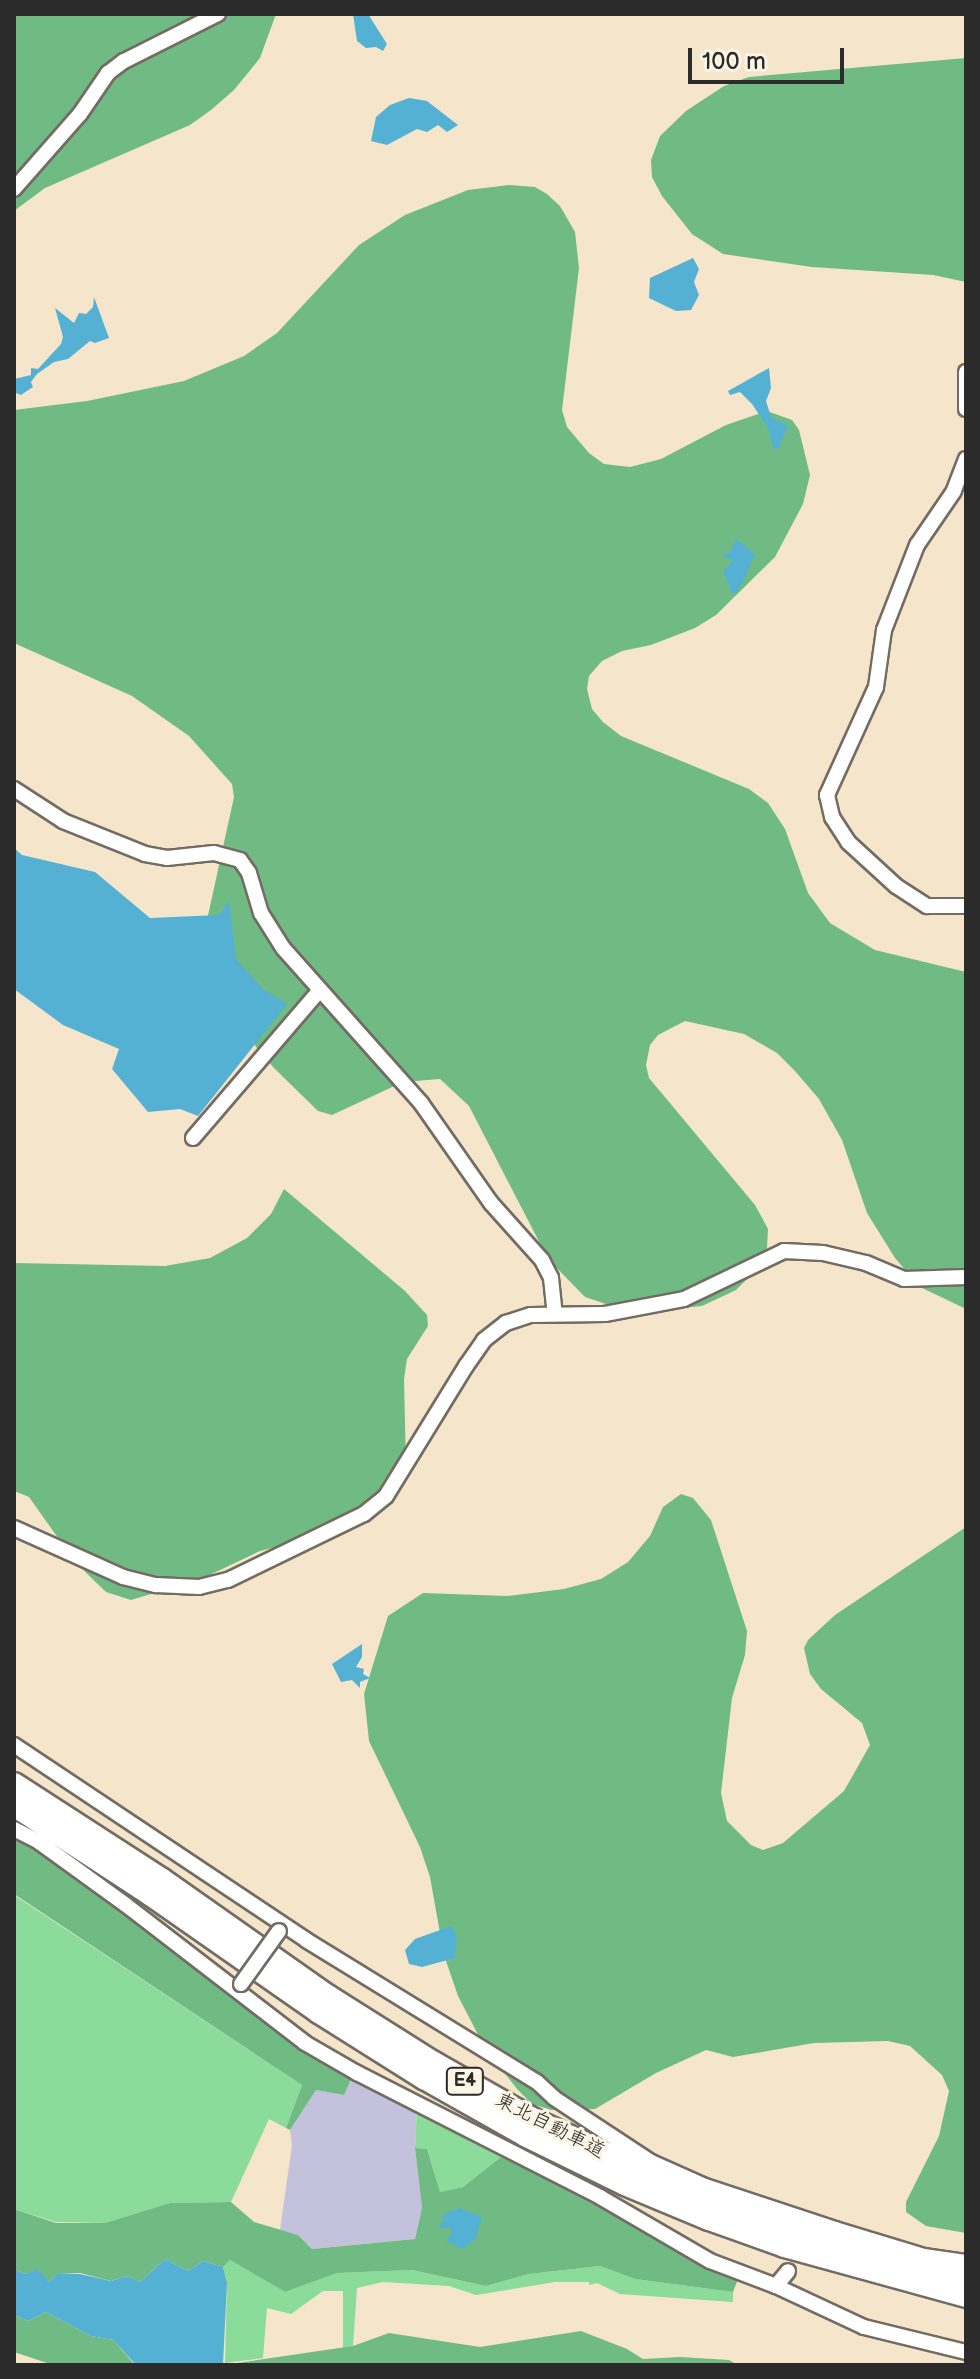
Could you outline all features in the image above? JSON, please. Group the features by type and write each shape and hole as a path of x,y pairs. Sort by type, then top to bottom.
{"highway":[{"name":"東北自動車道","path":"14,1784 161,1879 342,2005 434,2063 534,2120 717,2205 792,2231 966,2277"},
{"name":"東北自動車道","path":"14,1805 150,1894 319,2012 424,2078 525,2135 625,2184 709,2219 785,2246 966,2296"}],"street":[{"path":"14,189 50,151 100,82 116,66 218,14"},
{"path":"966,372 966,409"},
{"path":"966,459 954,491 917,545 884,630 880,677 827,795 832,817 848,842 896,886 927,906 966,906"},
{"path":"14,789 30,803 63,821 145,854 167,858 214,853 240,860 249,873 268,925 320,990 421,1103 491,1203 542,1260 551,1278 555,1314"},
{"path":"193,1138 320,990"},
{"path":"14,1528 123,1577 156,1585 199,1587 228,1580 364,1514 386,1496 484,1340 506,1323 531,1315 605,1314 684,1299 784,1251 823,1253 866,1263 904,1279 966,1277"},
{"path":"14,1745 280,1927 512,2066 651,2162 705,2186 806,2222 924,2256 966,2262"},
{"path":"14,1829 90,1878 238,1986 305,2043 357,2073 600,2197 710,2261 776,2286 864,2327 966,2352"},
{"path":"238,1986 280,1927"},
{"path":"776,2286 788,2271"}],"shaded area":[{"path":"354,2076 417,2109 415,2148 422,2208 415,2239 312,2249 298,2235 280,2230 292,2145 290,2130 316,2090 344,2095"}],"green space":[{"path":"14,14 276,14 260,58 234,90 211,110 190,125 45,188 14,211"},
{"path":"966,58 966,282 933,275 812,267 723,254 692,234 662,196 652,177 651,160 660,136 686,111 724,86 749,77"},
{"path":"509,185 535,187 547,194 560,206 575,232 579,268 562,410 567,427 589,453 604,464 630,467 661,459 726,425 767,411 792,420 799,430 810,475 803,504 775,557 716,615 695,628 651,645 622,651 602,661 589,676 587,689 592,709 621,736 749,789 768,803 785,829 808,893 830,923 875,950 966,972 966,1309 920,1287 895,1258 867,1213 842,1140 819,1099 777,1053 744,1034 685,1021 658,1035 650,1045 646,1065 649,1078 755,1205 768,1229 767,1248 754,1272 736,1290 702,1306 633,1313 585,1297 548,1259 469,1106 440,1079 403,1082 332,1115 318,1111 246,1035 200,952 234,797 232,784 189,736 132,696 14,643 14,410 87,401 184,381 244,356 277,333 359,245 405,215 468,190"},
{"path":"284,1189 405,1291 427,1315 428,1326 407,1359 404,1379 406,1466 400,1483 390,1502 374,1518 351,1529 260,1551 201,1579 131,1600 106,1592 75,1562 29,1497 14,1491 14,1263 165,1266 210,1258 247,1238 271,1214"},
{"path":"681,1494 693,1498 711,1520 747,1631 745,1655 732,1698 721,1793 727,1821 751,1845 763,1850 783,1843 844,1791 870,1745 862,1723 821,1689 810,1674 804,1648 808,1640 835,1615 966,1527 966,2233 926,2226 906,2212 906,2202 939,2136 949,2091 942,2075 910,2046 888,2041 814,2043 733,2057 706,2050 656,2073 595,2109 551,2110 532,2104 518,2090 486,2050 458,1996 444,1955 430,1877 420,1847 369,1741 364,1694 388,1616 423,1593 507,1596 564,1589 601,1579 628,1562 650,1536 663,1507"},
{"path":"14,1832 353,2076 344,2095 316,2090 290,2130 286,2128 302,2085 14,1894"},
{"path":"14,1895 302,2085 286,2128 269,2119 231,2202 170,2203 105,2223 56,2222 14,2209"},
{"path":"417,2109 501,2157 463,2187 440,2192 427,2149 415,2148"},
{"path":"415,2148 427,2149 440,2192 463,2187 501,2157 591,2199 638,2229 738,2279 733,2292 635,2279 600,2266 529,2274 486,2286 412,2270 337,2273 285,2292 230,2260 223,2267 203,2261 188,2271 165,2259 140,2282 128,2276 111,2281 80,2273 60,2273 49,2282 38,2270 25,2274 14,2269 14,2209 56,2223 105,2223 170,2203 231,2202 254,2222 298,2235 312,2249 415,2239 422,2208"},
{"path":"230,2260 285,2292 337,2273 412,2270 486,2286 529,2274 600,2266 635,2279 733,2292 733,2302 620,2294 597,2283 589,2285 589,2282 555,2282 476,2295 449,2286 383,2282 357,2288 353,2346 343,2348 343,2291 323,2291 291,2314 267,2308 263,2358 225,2363 227,2283 223,2267"},
{"path":"46,2312 91,2336 113,2340 135,2365 53,2365 14,2352 14,2315 28,2321"},
{"path":"581,2331 627,2349 643,2359 680,2357 729,2360 738,2365 223,2365 353,2346 389,2333 480,2347"}],"water":[{"path":"353,14 368,14 387,44 383,51 376,47 366,48 357,41"},
{"path":"409,98 427,101 458,125 447,132 438,125 427,132 417,129 387,145 371,141 376,117 390,105"},
{"path":"693,258 699,269 694,282 699,295 691,310 676,311 649,298 650,278"},
{"path":"94,297 109,338 95,343 90,341 68,359 54,362 37,374 31,382 33,387 21,395 16,393 14,379 31,375 31,368 38,369 61,344 63,337 55,308 74,323 79,313 86,314 93,307"},
{"path":"769,368 771,388 766,401 771,417 788,426 778,449 773,448 768,428 752,404 740,392 730,395 728,391"},
{"path":"736,539 755,554 744,580 736,593 732,593 723,571 733,561 722,555 730,552"},
{"path":"14,848 22,855 95,872 150,918 219,915 229,901 236,959 264,990 287,1004 198,1116 180,1109 148,1112 112,1069 119,1049 63,1025 14,989"},
{"path":"362,1644 362,1657 356,1667 364,1669 363,1674 370,1678 360,1682 360,1688 352,1680 341,1682 332,1664"},
{"path":"451,1926 457,1937 455,1958 422,1967 409,1964 405,1950 415,1939"},
{"path":"459,2208 482,2217 476,2238 463,2249 446,2241 452,2232 449,2227 441,2229 439,2225 444,2220 442,2215"},
{"path":"165,2259 188,2271 203,2261 223,2267 227,2283 223,2365 136,2365 113,2340 91,2336 46,2312 28,2321 14,2315 14,2269 25,2274 38,2269 49,2282 59,2273 111,2281 128,2276 140,2282"}]}
